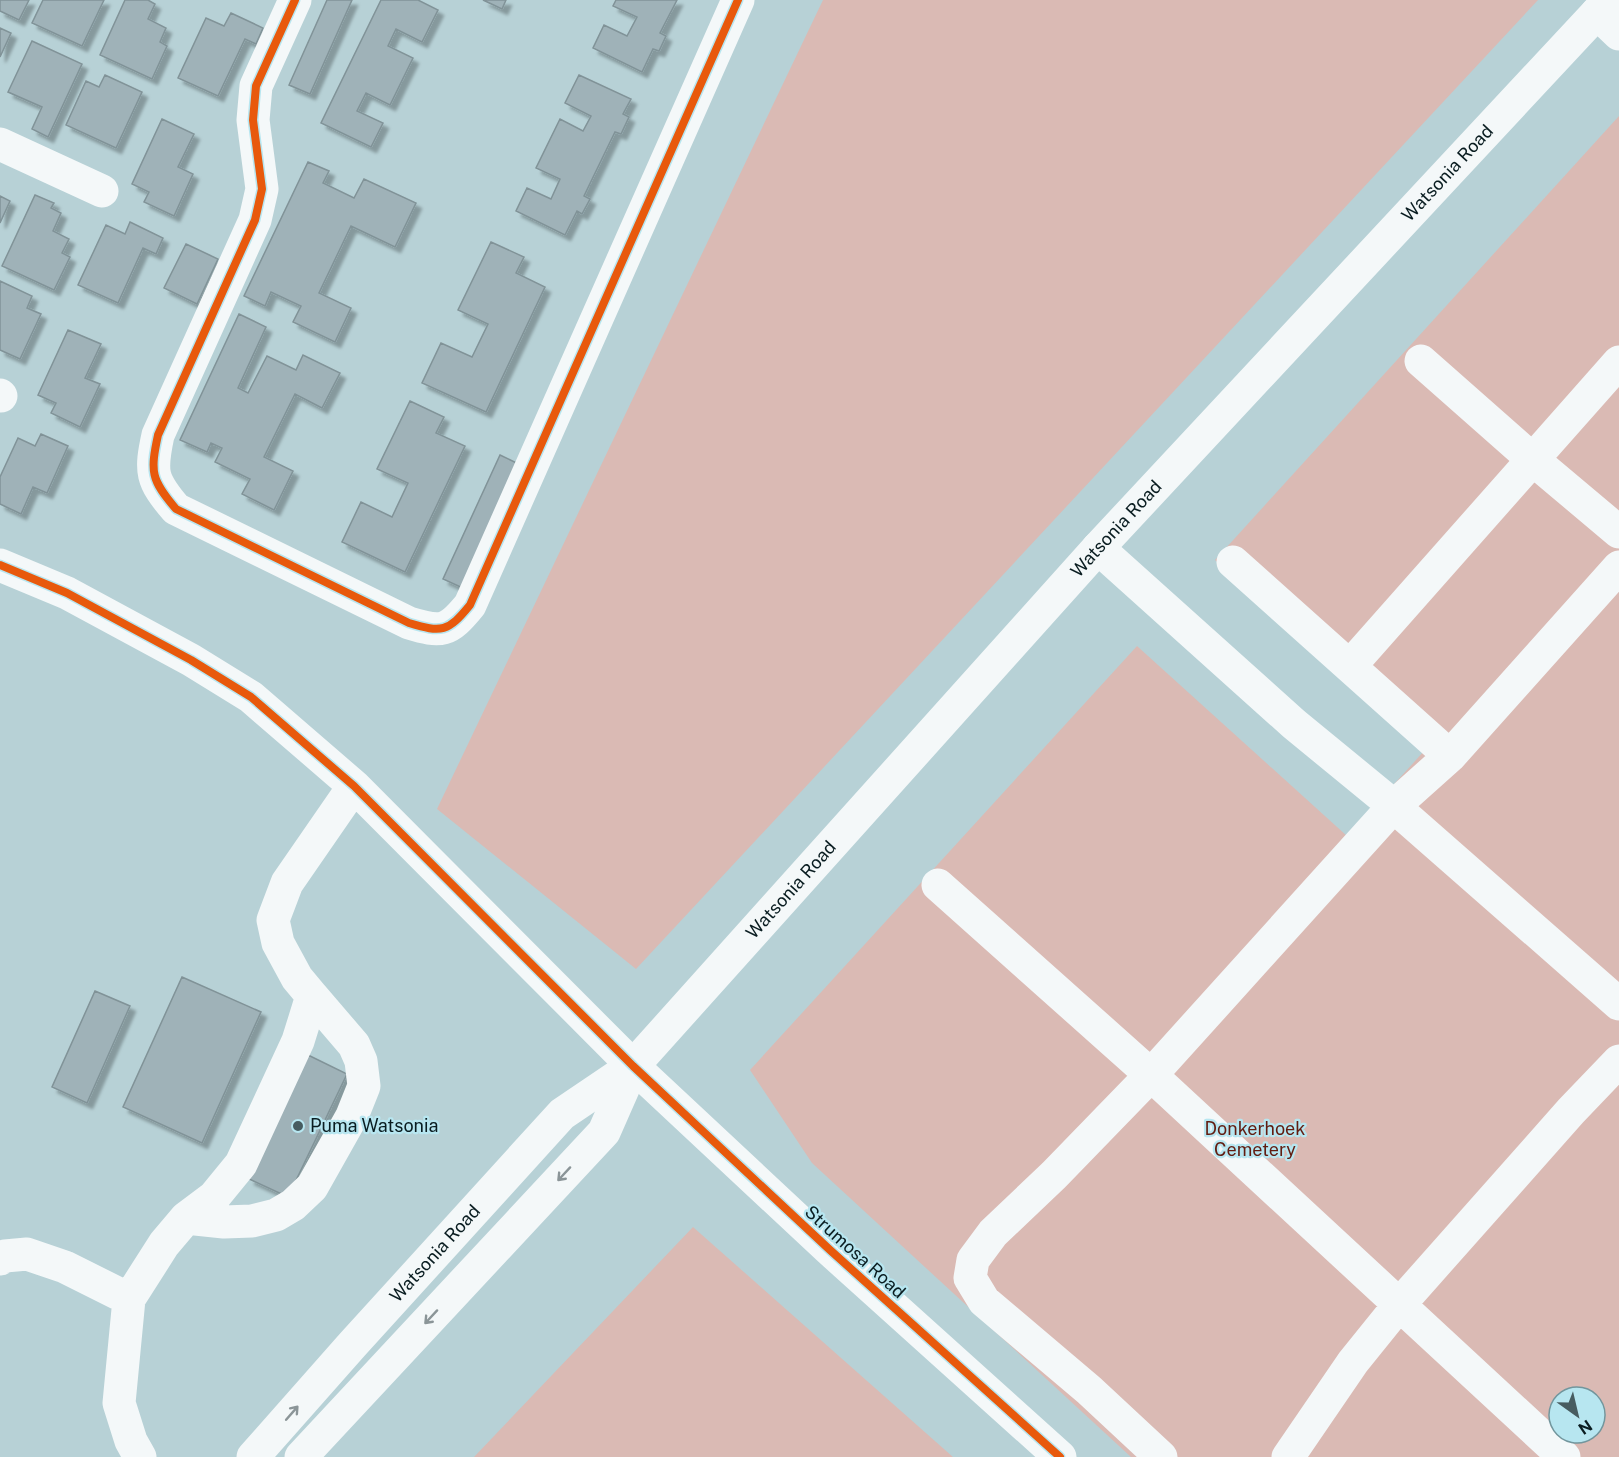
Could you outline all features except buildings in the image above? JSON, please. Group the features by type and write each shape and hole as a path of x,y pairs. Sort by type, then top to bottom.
{"street":[{"path":"295,0 256,86 253,120 262,189 255,220 158,435 153,459 155,477 162,493 176,508 409,623 427,629 441,629 456,623 470,605 738,0"},
{"name":"Watsonia Road","path":"253,1457 562,1114 633,1066 1098,548 1608,16"},
{"path":"0,144 102,191"},
{"path":"1421,361 1619,532"},
{"path":"1350,666 1619,362"},
{"path":"1098,548 1294,724 1619,1004"},
{"path":"1233,562 1450,756"},
{"name":"Strumosa Road","path":"0,565 66,593 191,660 251,697 354,786 633,1066 830,1250 1060,1457"},
{"path":"1161,1457 1089,1390 984,1301 970,1278 973,1260 993,1233 1054,1175 1151,1075 1393,807 1450,756 1619,567"},
{"path":"186,1218 224,1222 252,1221 276,1215 293,1205 312,1187 352,1116 364,1086 361,1061 354,1045 297,978 278,943 273,920 286,883 354,786"},
{"path":"938,885 1151,1075 1564,1457"},
{"path":"140,1457 131,1441 119,1403 129,1299 164,1244 186,1218 214,1197 241,1164 298,1041 312,996"},
{"path":"1288,1457 1353,1362 1399,1305 1571,1111 1619,1061"},
{"name":"Watsonia Road","path":"301,1457 604,1132 633,1066"},
{"path":"0,1259 5,1256 27,1254 65,1267 129,1299"}],"green space":[{"path":"823,0 1538,0 636,969 437,809"},
{"name":"Donkerhoek Cemetery","path":"1619,116 1619,1457 1131,1457 812,1163 750,1070 1137,646 1347,836 1425,750 1215,560"},
{"path":"693,1227 953,1457 474,1457"}],"cycle path":[{"path":"295,0 256,86 253,120 262,189 255,220 158,435 154,458 155,475 157,483 176,509 409,623 437,629 456,621 470,605 738,0"},
{"path":"0,565 67,593 191,660 251,697 354,786 633,1066 830,1250 1060,1457"}],"place":[{"name":"Puma Watsonia","path":"298,1126"}]}
